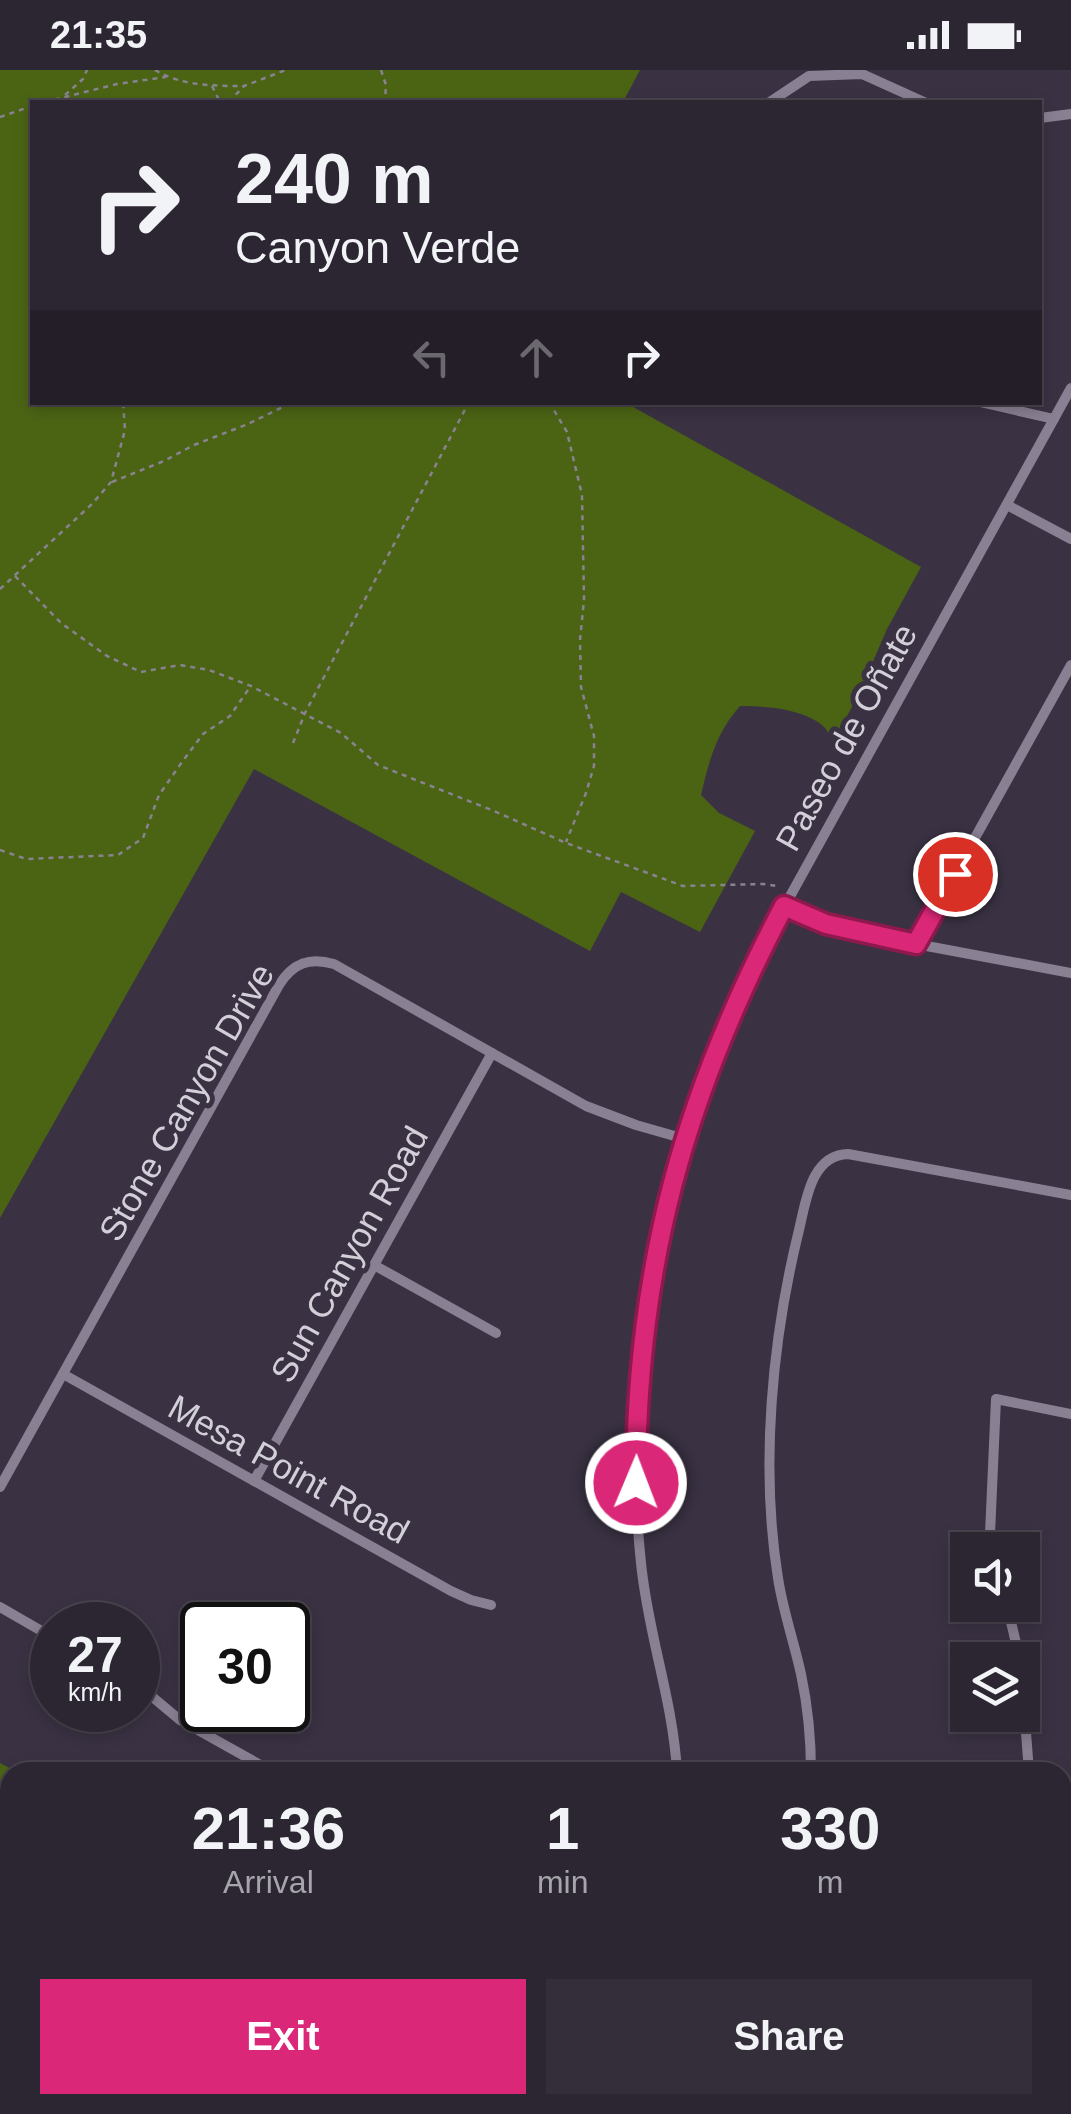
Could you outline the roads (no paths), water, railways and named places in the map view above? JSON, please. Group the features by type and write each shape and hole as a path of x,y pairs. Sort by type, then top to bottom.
{"street":[{"path":"773,100 808,76 862,74 920,100"},
{"path":"1042,118 1071,114"},
{"name":"Paseo de Oñate","path":"676,1762 671,1709 642,1579 636,1452 649,1296 684,1139 727,1025 784,906 1071,388"},
{"path":"992,405 1054,420"},
{"path":"1007,505 1071,539"},
{"path":"916,944 1071,665"},
{"path":"784,906 826,924 1071,973"},
{"name":"Stone Canyon Drive","path":"0,1487 279,985 302,962 334,964 586,1106 684,1139"},
{"name":"Sun Canyon Road","path":"254,1481 492,1053"},
{"path":"811,1762 804,1691 778,1578 770,1466 772,1399 781,1322 813,1180 827,1160 848,1154 1071,1195"},
{"path":"374,1265 496,1333"},
{"name":"Mesa Point Road","path":"63,1374 451,1592 491,1605"},
{"path":"990,1532 996,1399 1071,1414"},
{"path":"0,1607 30,1624"},
{"path":"160,1703 180,1720 255,1762"},
{"path":"1026,1732 1028,1762"}]}
